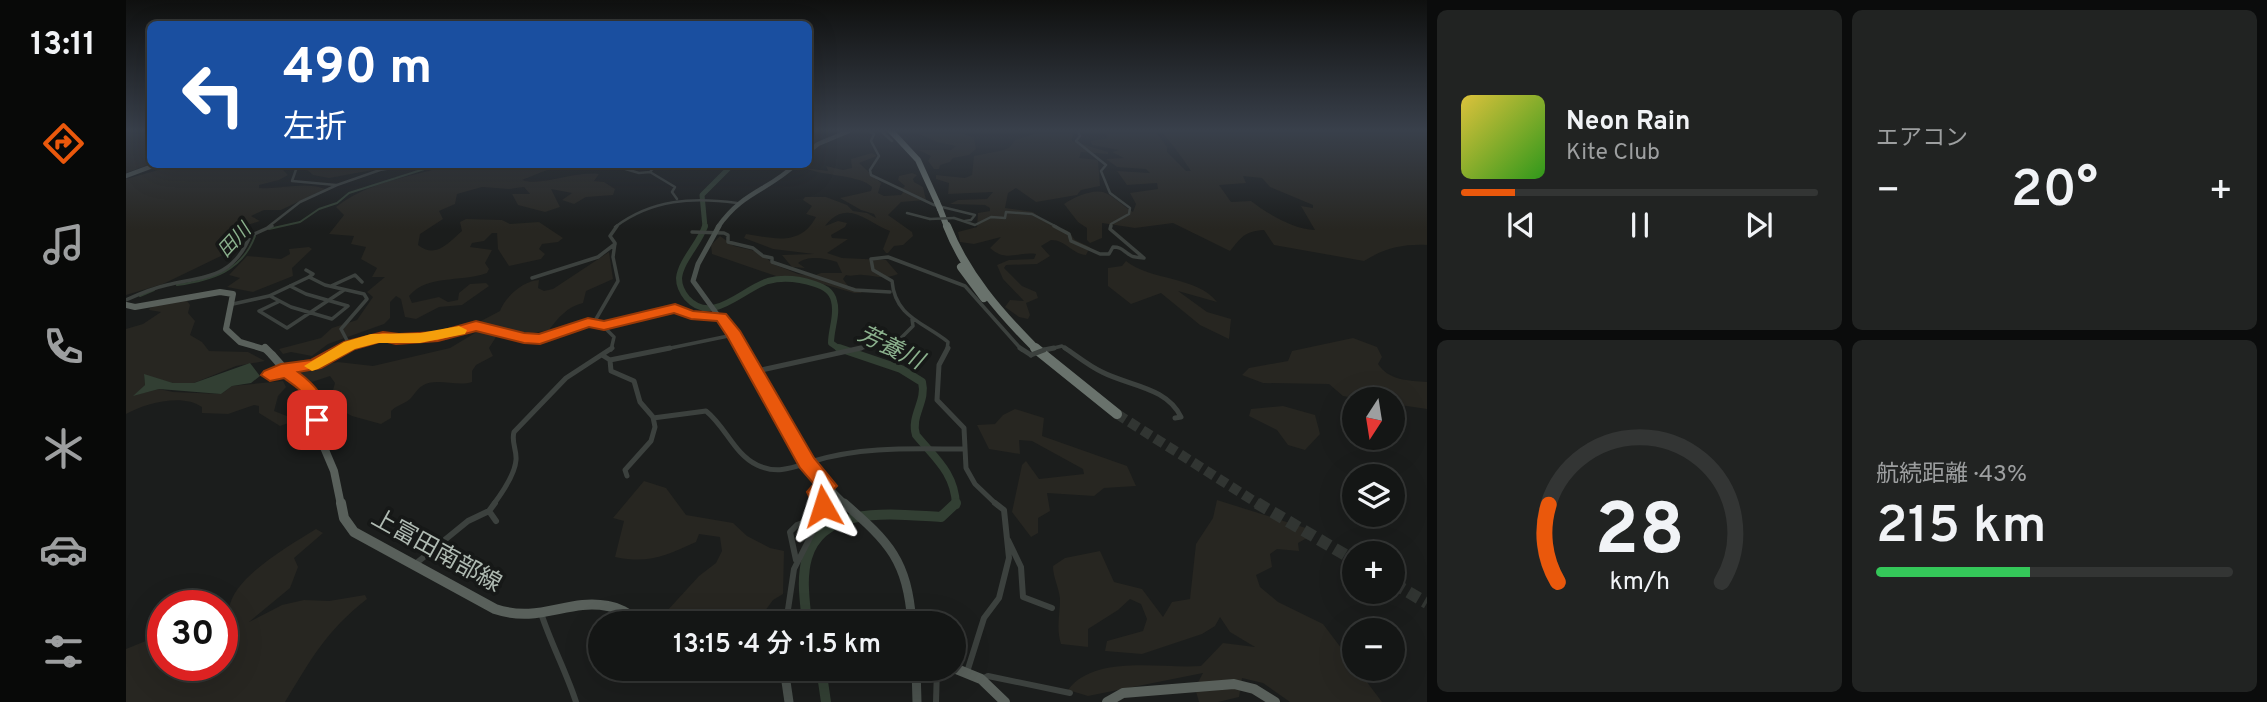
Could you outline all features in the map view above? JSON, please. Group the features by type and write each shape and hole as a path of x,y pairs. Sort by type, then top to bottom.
{"highway":[{"path":"916,164 958,257 1013,326 1050,363 1117,414"}],"main road":[{"path":"126,176 147,168"},
{"path":"792,168 783,177 737,203 713,232 692,276 734,334 807,463 827,486 889,544 907,576 912,611"},
{"path":"126,302 149,305 225,292 235,296 233,304"},
{"name":"上富田南部線","path":"233,304 226,328 240,342 266,348 287,372 313,393 320,438 330,458 348,525 354,532 495,609 515,615 541,614 593,603 624,611"},
{"path":"967,673 981,680 1005,702"},
{"path":"786,681 789,702"},
{"path":"916,681 917,702"},
{"path":"1107,702 1123,693 1234,684 1254,689 1275,702"}],"street":[{"path":"874,164 870,170 871,175 914,198 962,215 975,215 971,220 961,221"},
{"path":"907,213 930,219 954,218 975,225 991,217 1005,218 1006,212 1032,214 1069,234 1071,241 1100,254 1109,254 1112,248 1117,247 1124,249 1130,256 1144,258 1141,253 1129,247 1119,232 1110,229 1111,225 1129,215 1130,208 1105,185 1101,171 1104,164"},
{"path":"297,168 292,181 337,185"},
{"path":"126,302 166,285 211,277 227,269 243,254 250,236 275,224 300,202 337,185 391,168"},
{"path":"628,168 639,173 650,172 675,187 672,191 677,199"},
{"path":"650,172 654,168"},
{"path":"414,566 468,521 489,511 504,491 516,460 512,439 514,432 548,400 555,388 612,349 614,337 596,319 617,284 618,274 612,262 615,243 610,236 615,227 638,213 677,199 708,198 737,203"},
{"path":"692,232 724,233 728,235 728,242 756,250 763,256 772,258 772,262 855,290 891,292"},
{"path":"532,278 598,257 615,243"},
{"path":"967,673 985,618 999,598 1009,558 1003,510 967,473 963,426 937,400 940,363 948,348 948,342 935,331 921,326 896,304 891,292 892,281 873,270 870,261 875,257 888,257 965,286 1024,352 1031,355 1062,346 1101,372 1170,399 1181,417 1175,418"},
{"path":"233,304 269,296 313,274 306,270"},
{"path":"331,286 355,275 362,282"},
{"path":"309,277 367,297 341,329 350,346"},
{"path":"269,296 279,302 332,319 348,306 290,286"},
{"path":"279,302 260,312 277,324 287,327 345,290"},
{"path":"287,372 270,377 279,370 315,365 350,346 389,336 396,340 438,337 469,326 487,327 524,338 540,339 588,322 604,326 675,309 698,316 720,315"},
{"path":"755,372 861,349 908,334 913,326 912,318"},
{"path":"602,355 610,360 734,334"},
{"path":"610,360 611,371 634,381 639,401 653,418 656,430 653,438 629,462 625,470 627,476"},
{"path":"653,418 706,411 723,425 738,450 757,465 783,472 807,463 872,449 964,449"},
{"path":"796,560 822,516 823,506 817,492 827,486"},
{"path":"489,511 496,521"},
{"path":"788,611 796,560 790,532 797,525 822,516"},
{"path":"1007,539 1014,548 1024,574 1023,597 1052,608"},
{"path":"541,614 550,640 562,660 576,702"},
{"path":"981,680 988,676 1070,694"},
{"path":"936,702 937,681"}],"shaded area":[{"path":"126,164 147,164 147,165 126,173"},
{"path":"852,164 860,164 881,183 878,193 884,196 901,195 904,191 898,186 905,186 898,180 899,176 912,173 917,175 913,179 914,182 923,187 926,200 901,202 888,215 912,232 913,236 903,245 894,246 888,253 883,249 890,231 858,215 842,214 825,226 838,221 847,223 831,235 832,238 848,239 827,253 842,258 886,260 898,274 884,277 846,275 843,279 848,286 863,290 861,293 854,293 802,278 776,276 712,254 711,245 720,236 734,246 760,252 773,264 798,274 813,276 821,273 842,273 837,262 822,258 798,263 805,268 792,267 782,255 814,254 773,249 744,238 746,234 786,238 802,233 816,217 806,214 812,206 803,200 805,197 826,197 847,205 853,211 867,213 876,218 874,214 840,198 871,191 872,187 867,183 805,168 828,171 826,166 843,170 852,168"},
{"path":"930,164 944,164 939,169 934,169"},
{"path":"973,164 1098,164 1100,186 1081,190 1077,195 1036,202 1016,188 1008,193 1005,208 1033,212 1048,223 1068,231 1075,240 1090,247 1086,255 1061,242 1051,240 1041,246 1050,256 1037,264 1006,265 1004,268 1022,286 1036,292 1038,298 1026,303 1030,315 1028,319 1019,317 1005,307 1010,300 1024,301 1003,279 997,265 1009,260 1034,259 1036,254 1002,255 990,248 1001,237 974,244 960,242 958,232 977,227 978,213 990,211 990,208 985,205 950,204 958,200 987,199 993,192 948,194 949,183 936,179 936,175 965,178 972,175"},
{"path":"1113,164 1179,164 1186,171 1191,171 1186,164 1427,164 1427,245 1394,248 1364,261 1274,245 1264,230 1247,234 1230,251 1173,223 1135,228 1102,223 1102,238 1090,243 1087,240 1087,228 1078,222 1064,204 1098,191 1111,196 1133,212 1136,204 1130,193 1158,189 1157,183 1127,185 1117,171 1150,173 1146,169 1117,167","holes":["1243,176 1262,178 1270,187 1313,205 1313,208 1301,206 1315,230 1281,220 1251,201 1231,202 1219,185 1246,183"]},
{"path":"165,168 281,168 288,175 259,185 259,188 308,186 325,189 281,210 264,210 251,216 260,221 238,228 223,255 163,284 126,295 126,179"},
{"path":"305,168 379,168 329,178 313,175"},
{"path":"552,168 522,180 539,182 599,174 594,181 604,182 615,189 613,195 586,197 574,204 562,200 572,193 551,189 560,207 545,212 518,205 512,194 530,194 524,187 482,187 457,194 455,204 439,211 443,219 420,234 418,245 430,250 442,248 462,231 460,222 466,219 502,220 510,224 539,222 563,238 558,242 542,244 539,249 545,254 541,259 509,266 498,249 497,233 492,233 484,241 472,243 470,247 492,250 485,263 489,269 487,273 434,282 417,289 409,296 412,303 439,297 448,302 458,300 459,293 470,284 486,283 489,286 462,305 439,307 416,319 405,317 401,299 396,296 390,302 390,318 384,324 328,344 312,356 291,352 283,354 279,349 321,338 332,328 357,320 373,297 367,292 385,277 372,277 377,268 361,259 366,247 351,244 354,236 329,234 344,215 336,207 371,187 436,169"},
{"path":"289,249 312,249 292,268 293,276 253,292 227,287 240,278 229,275 247,256 281,259 290,254"},
{"path":"609,252 613,279 586,291 583,303 564,313 549,330 524,335 507,328 496,337 489,348 493,356 476,365 472,371 472,382 427,383 410,399 393,409 391,418 381,424 352,416 329,404 335,383 330,376 312,382 298,373 304,369 338,362 373,366 450,348 475,333 481,321 500,311 521,286 539,280 538,288 544,291 553,289"},
{"path":"1126,261 1148,272 1198,287 1208,294 1217,302 1178,291 1207,312 1231,319 1229,339 1200,325 1161,293 1131,304 1108,286 1108,268 1122,266"},
{"path":"185,298 190,305 188,313 195,321 190,335 202,342 209,351 248,352 265,361 236,366 194,383 173,383 144,375 145,385 135,395 159,389 221,394 232,386 283,381 286,387 278,396 274,411 297,420 280,426 259,413 259,406 254,405 228,414 202,413 202,407 194,403 175,400 153,403 126,414 126,329 143,324 161,312 149,310 150,308 171,299"},
{"path":"1353,338 1377,347 1382,357 1378,364 1387,373 1406,380 1427,382 1427,409 1405,406 1405,387 1342,387 1342,395 1329,384 1263,383 1242,375 1249,368 1288,361 1292,351"},
{"path":"250,363 260,376 251,383 232,386 221,394 159,389 133,396 145,385 144,374 173,383 194,383"},
{"path":"1283,406 1315,415 1320,434 1305,450 1288,445 1277,430 1249,416 1251,409"},
{"path":"1015,409 1044,418 1042,436 1127,466 1136,486 1104,488 1094,496 1047,493 1050,511 1038,518 1038,533 1031,537 1012,512 1022,465 1026,461 1039,479 1084,474 1083,469 1032,441 1019,440 1020,454 989,449 977,425 995,424 1003,415"},
{"path":"644,481 666,488 686,515 733,523 747,536 770,548 784,551 783,594 773,600 765,611 667,611 699,576 716,563 722,551 720,537 699,534 696,542 648,559 615,557 624,521 613,518"},
{"path":"1217,500 1309,529 1311,540 1305,539 1298,543 1299,551 1277,549 1270,554 1272,567 1256,575 1260,587 1278,602 1323,624 1342,649 1342,681 1366,681 1382,702 1290,702 1263,683 1242,678 1239,697 1218,702 1199,702 1195,688 1203,673 1088,696 1068,690 1094,671 1111,667 1201,666 1223,643 1255,647 1230,632 1220,617 1215,626 1202,634 1142,654 1105,651 1107,641 1143,631 1147,619 1141,604 1130,599 1088,629 1088,647 1061,644 1058,627 1060,599 1053,566 1065,558 1100,551 1114,582 1142,589 1163,617 1172,602 1190,599 1196,544 1213,518"},
{"path":"316,529 323,533 294,558 298,567 290,588 249,622 282,605 304,600 329,601 365,595 367,599 330,634 285,702 126,702 126,649 147,640 147,681 238,681 237,590 251,574"}],"waterway":[{"name":"田川","path":"269,229 300,222 319,209 337,203 349,193 427,168"},
{"name":"芳養川","path":"705,226 702,195 729,168"},
{"name":"芳養川","path":"705,226 680,271 680,284 687,298 697,306 717,307 768,281 792,279 815,284 827,290 833,298 835,311 831,343 841,350"},
{"name":"田川","path":"177,285 214,277 234,266 255,236"},
{"name":"田川","path":"140,296 154,290"},
{"name":"芳養川","path":"839,348 901,369 922,382 922,396 915,421 916,435 948,475 956,503"},
{"name":"芳養川","path":"806,611 804,574 807,558 815,540 828,528 845,520 864,516 941,517 956,503"},
{"name":"芳養川","path":"823,681 826,702"}],"tunnel":[{"path":"1117,414 1260,505"},
{"path":"1257,503 1342,553"},
{"path":"1405,590 1427,603"}],"slow traffic":[{"path":"312,366 350,346 377,338 391,336 396,340 438,337 459,330"}],"route":[{"path":"317,420 313,393 288,373 270,377 272,373 287,368 315,365 350,346 383,337 391,336 396,340 438,337 476,326 524,338 540,339 561,334 583,323 604,326 675,309 691,315 721,317 734,334 807,463 827,486 817,492 823,506"}]}
